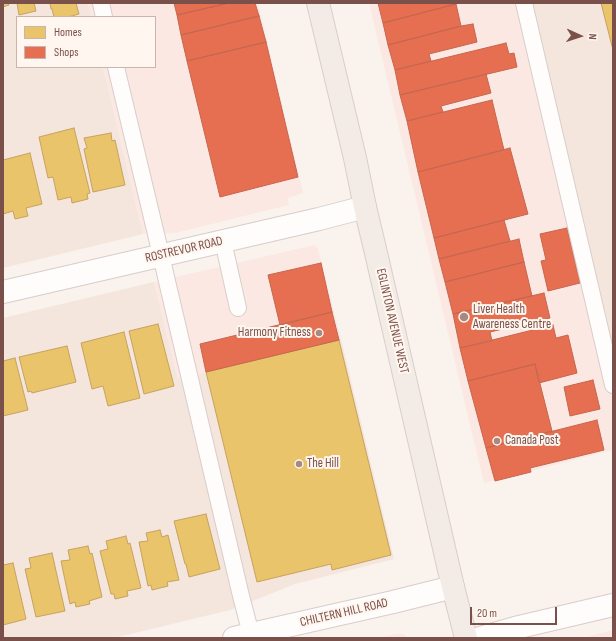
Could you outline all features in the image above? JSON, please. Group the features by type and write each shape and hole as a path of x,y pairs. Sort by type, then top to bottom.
{"main road":[{"name":"EGLINTON AVENUE WEST","path":"318,3 466,638"}],"street":[{"name":"ROSTREVOR ROAD","path":"3,292 365,207"},
{"name":"CHILTERN HILL ROAD","path":"246,637 453,587"},
{"path":"480,638 516,628 613,606"}],"lane":[{"path":"101,3 104,16"},
{"path":"524,3 613,385"},
{"path":"116,68 226,536 246,637"},
{"path":"223,241 238,308"}],"shaded area":[{"path":"3,3 88,3 91,16 16,16 16,68 103,68 143,234 3,268"},
{"path":"88,3 258,3 303,193 288,198 289,205 175,233 143,234 103,68 156,68 156,16 91,16"},
{"path":"369,3 532,3 613,358 613,450 484,483"},
{"path":"532,3 613,3 613,358"},
{"path":"315,245 318,249 341,339 178,379 154,282"},
{"path":"154,282 178,379 341,339 394,559 295,584 230,610 114,638 3,638 3,318"},
{"path":"613,630 613,638 582,638"},
{"path":"403,634 409,638 378,638"}],"building: Homes":[{"path":"3,3 8,3 9,5 3,7"},
{"path":"17,3 34,3 36,11 19,15"},
{"path":"50,3 76,3 79,14 72,16 54,16"},
{"path":"601,3 613,3 613,50"},
{"path":"74,128 90,193 87,194 88,199 72,203 71,197 58,200 53,177 48,178 39,137"},
{"path":"111,133 112,141 115,140 125,185 93,192 84,149 87,148 84,138"},
{"path":"30,153 42,204 26,208 28,216 15,219 13,211 3,214 3,160"},
{"path":"158,324 174,386 144,394 129,331"},
{"path":"124,332 140,398 108,406 103,386 92,389 81,343"},
{"name":"The Hill","path":"339,340 391,555 332,570 331,564 257,582 206,372"},
{"path":"67,346 76,382 32,393 31,391 28,392 19,357"},
{"path":"15,358 28,410 3,416 3,361"},
{"path":"206,514 220,569 189,577 174,521"},
{"path":"160,530 162,537 168,535 179,580 167,582 168,586 152,590 151,585 148,586 139,542 148,541 146,533"},
{"path":"126,536 128,544 130,543 141,588 127,591 128,596 115,599 114,594 111,594 100,551 108,549 106,541"},
{"path":"88,546 90,554 92,553 102,597 89,601 90,604 76,607 75,602 70,604 61,561 70,560 68,550"},
{"path":"52,553 65,611 36,617 25,569 31,568 29,558"},
{"path":"13,563 26,619 3,625 3,565"}],"building: Shops":[{"path":"174,3 229,3 177,15"},
{"path":"229,3 255,3 259,16 181,35 177,15"},
{"path":"378,3 456,3 456,4 383,23"},
{"path":"456,4 461,26 388,45 383,23"},
{"path":"259,16 266,42 187,61 181,35"},
{"path":"473,24 477,42 429,54 431,61 395,70 388,45"},
{"path":"266,42 298,177 220,197 187,61"},
{"path":"506,43 509,54 514,53 517,67 400,95 395,70"},
{"path":"486,74 491,93 441,106 443,112 407,121 400,95"},
{"path":"492,100 504,150 418,172 407,121"},
{"path":"510,148 528,214 434,238 418,172"},
{"path":"504,220 510,241 439,259 434,238"},
{"path":"567,228 580,283 548,291 541,261 546,260 540,234"},
{"path":"519,239 524,262 445,282 439,259"},
{"path":"524,262 532,296 453,314 445,282"},
{"path":"321,263 332,312 280,325 268,275"},
{"path":"544,293 550,318 490,332 492,341 460,348 453,314"},
{"path":"332,312 339,340 206,372 200,344"},
{"path":"553,325 556,338 568,335 577,373 539,383 535,364 468,381 460,348"},
{"path":"535,364 552,431 486,448 468,381"},
{"path":"593,380 600,409 570,416 564,387"},
{"path":"597,420 604,450 530,468 531,472 495,481 486,448"}],"place":[{"name":"Liver Health Awareness Centre","path":"464,317"},
{"name":"Harmony Fitness","path":"319,333"},
{"name":"Canada Post","path":"497,441"},
{"name":"The Hill","path":"299,464"}]}
